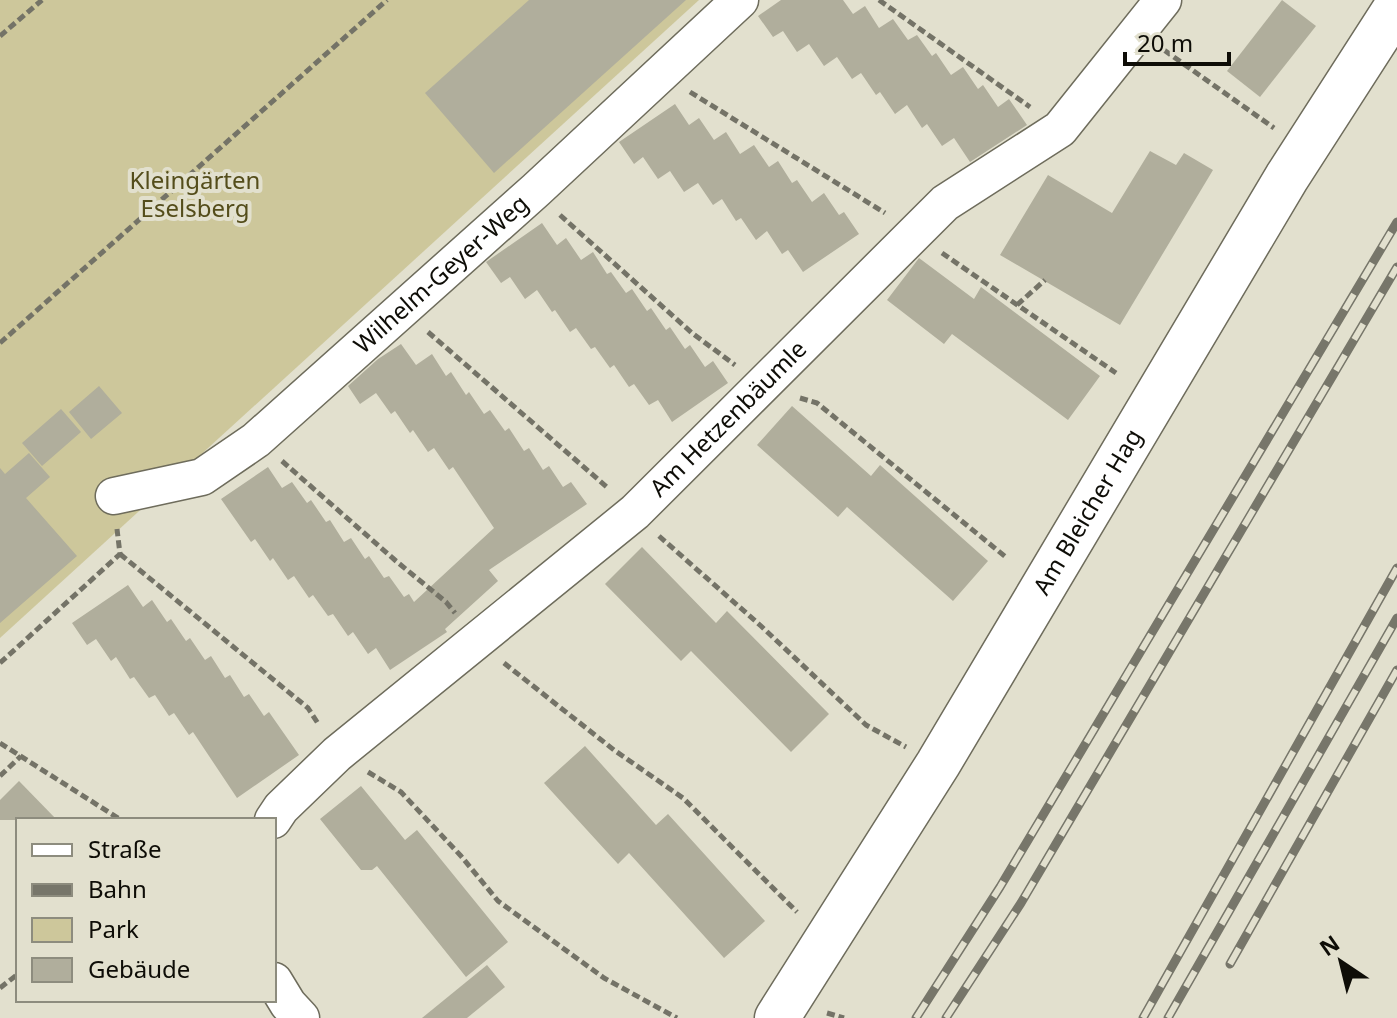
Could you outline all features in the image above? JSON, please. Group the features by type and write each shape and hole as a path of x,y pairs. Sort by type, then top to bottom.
{"street":[{"name":"Wilhelm-Geyer-Weg","path":"114,496 202,477 256,440 536,190 740,0"},
{"name":"Am Hetzenbäumle","path":"275,818 289,799 337,754 635,512 945,203 1060,129 1163,0"},
{"name":"Am Bleicher Hag","path":"777,1018 938,764 1287,177 1397,6"}],"path":[{"path":"0,36 42,0"},
{"path":"0,343 387,0"},
{"path":"879,0 1060,129"},
{"path":"1178,59 1277,130"},
{"path":"706,102 855,195"},
{"path":"565,220 692,333 763,386"},
{"path":"953,261 1116,373"},
{"path":"1017,305 1045,280"},
{"path":"430,334 584,465"},
{"path":"817,403 1007,558"},
{"path":"281,460 446,602"},
{"path":"114,496 120,554 308,708"},
{"path":"671,548 761,626 866,725 938,764"},
{"path":"0,663 120,554"},
{"path":"517,675 614,750 683,798 804,918"},
{"path":"0,743 118,818"},
{"path":"337,754 401,792 498,901 604,978 677,1018"},
{"path":"0,776 21,756"},
{"path":"0,988 16,976"}],"green space":[{"name":"Kleingärten Eselsberg","path":"0,0 699,0 0,638"}],"building":[{"path":"529,0 686,0 494,173 425,93"},
{"path":"781,0 843,0 853,14 865,6 879,28 893,19 908,40 917,35 932,56 936,53 951,75 963,67 978,89 983,85 998,107 1009,99 1027,125 970,162 954,138 942,146 927,124 922,128 907,105 895,114 880,92 876,95 861,73 852,79 837,57 824,66 809,44 797,52 783,31 773,37 758,16"},
{"path":"1282,0 1316,26 1260,97 1227,71"},
{"path":"675,104 689,125 699,118 714,140 726,132 740,154 754,145 769,167 778,161 792,183 797,180 812,202 824,193 839,215 844,212 859,234 803,272 788,250 782,254 767,231 756,240 741,218 736,221 722,199 713,205 698,183 684,192 670,171 658,179 643,157 634,164 619,142"},
{"path":"1150,151 1176,165 1184,153 1213,170 1120,325 1000,255 1048,175 1112,213"},
{"path":"542,223 557,245 566,238 581,260 593,252 607,274 611,272 626,293 632,289 647,311 651,308 666,330 670,327 685,349 690,345 705,367 713,361 728,383 672,422 658,400 649,405 634,384 629,387 614,365 610,368 595,347 591,349 576,328 570,332 537,290 525,299 510,277 501,283 486,262"},
{"path":"919,258 974,299 981,287 1100,376 1068,420 952,334 944,344 887,300"},
{"path":"401,344 416,365 432,354 446,376 451,372 466,395 469,392 484,414 490,410 505,431 509,428 524,451 529,448 543,470 549,466 563,487 571,482 587,504 489,570 498,581 445,629 447,632 390,670 376,648 368,654 353,632 348,636 333,614 328,616 313,595 309,598 294,576 288,580 255,539 251,542 221,499 268,467 282,488 292,482 307,503 311,500 326,522 330,520 344,542 351,538 365,559 369,556 384,578 389,576 404,597 409,594 414,602 494,528 453,467 449,470 434,448 428,452 413,430 410,433 395,411 391,414 376,393 360,404 348,386 378,359"},
{"path":"99,386 122,413 91,439 69,412"},
{"path":"792,406 871,476 880,465 988,561 953,601 847,507 838,517 757,445"},
{"path":"61,409 81,432 42,466 22,443"},
{"path":"29,453 50,477 26,498 77,556 0,623 0,468 5,474"},
{"path":"642,547 716,623 727,611 829,714 791,752 691,651 681,661 605,584"},
{"path":"128,585 143,607 152,600 167,622 171,619 186,641 190,638 205,660 211,656 225,678 230,675 244,697 249,694 264,716 269,712 299,755 237,798 193,732 189,735 174,713 169,716 155,695 149,698 134,677 130,679 116,657 111,661 96,639 87,645 72,623"},
{"path":"585,746 656,825 668,814 765,921 724,958 629,853 618,864 544,783"},
{"path":"19,781 55,818 0,820 0,800"},
{"path":"361,786 405,840 417,830 508,942 466,977 377,866 372,870 361,870 320,819"},
{"path":"487,965 505,987 467,1018 422,1018"}],"railway":[{"path":"916,1018 1000,887 1397,222"},
{"path":"946,1018 1021,903 1397,267"},
{"path":"1143,1018 1397,568"},
{"path":"1168,1018 1397,618"},
{"path":"1230,964 1397,670"}]}
